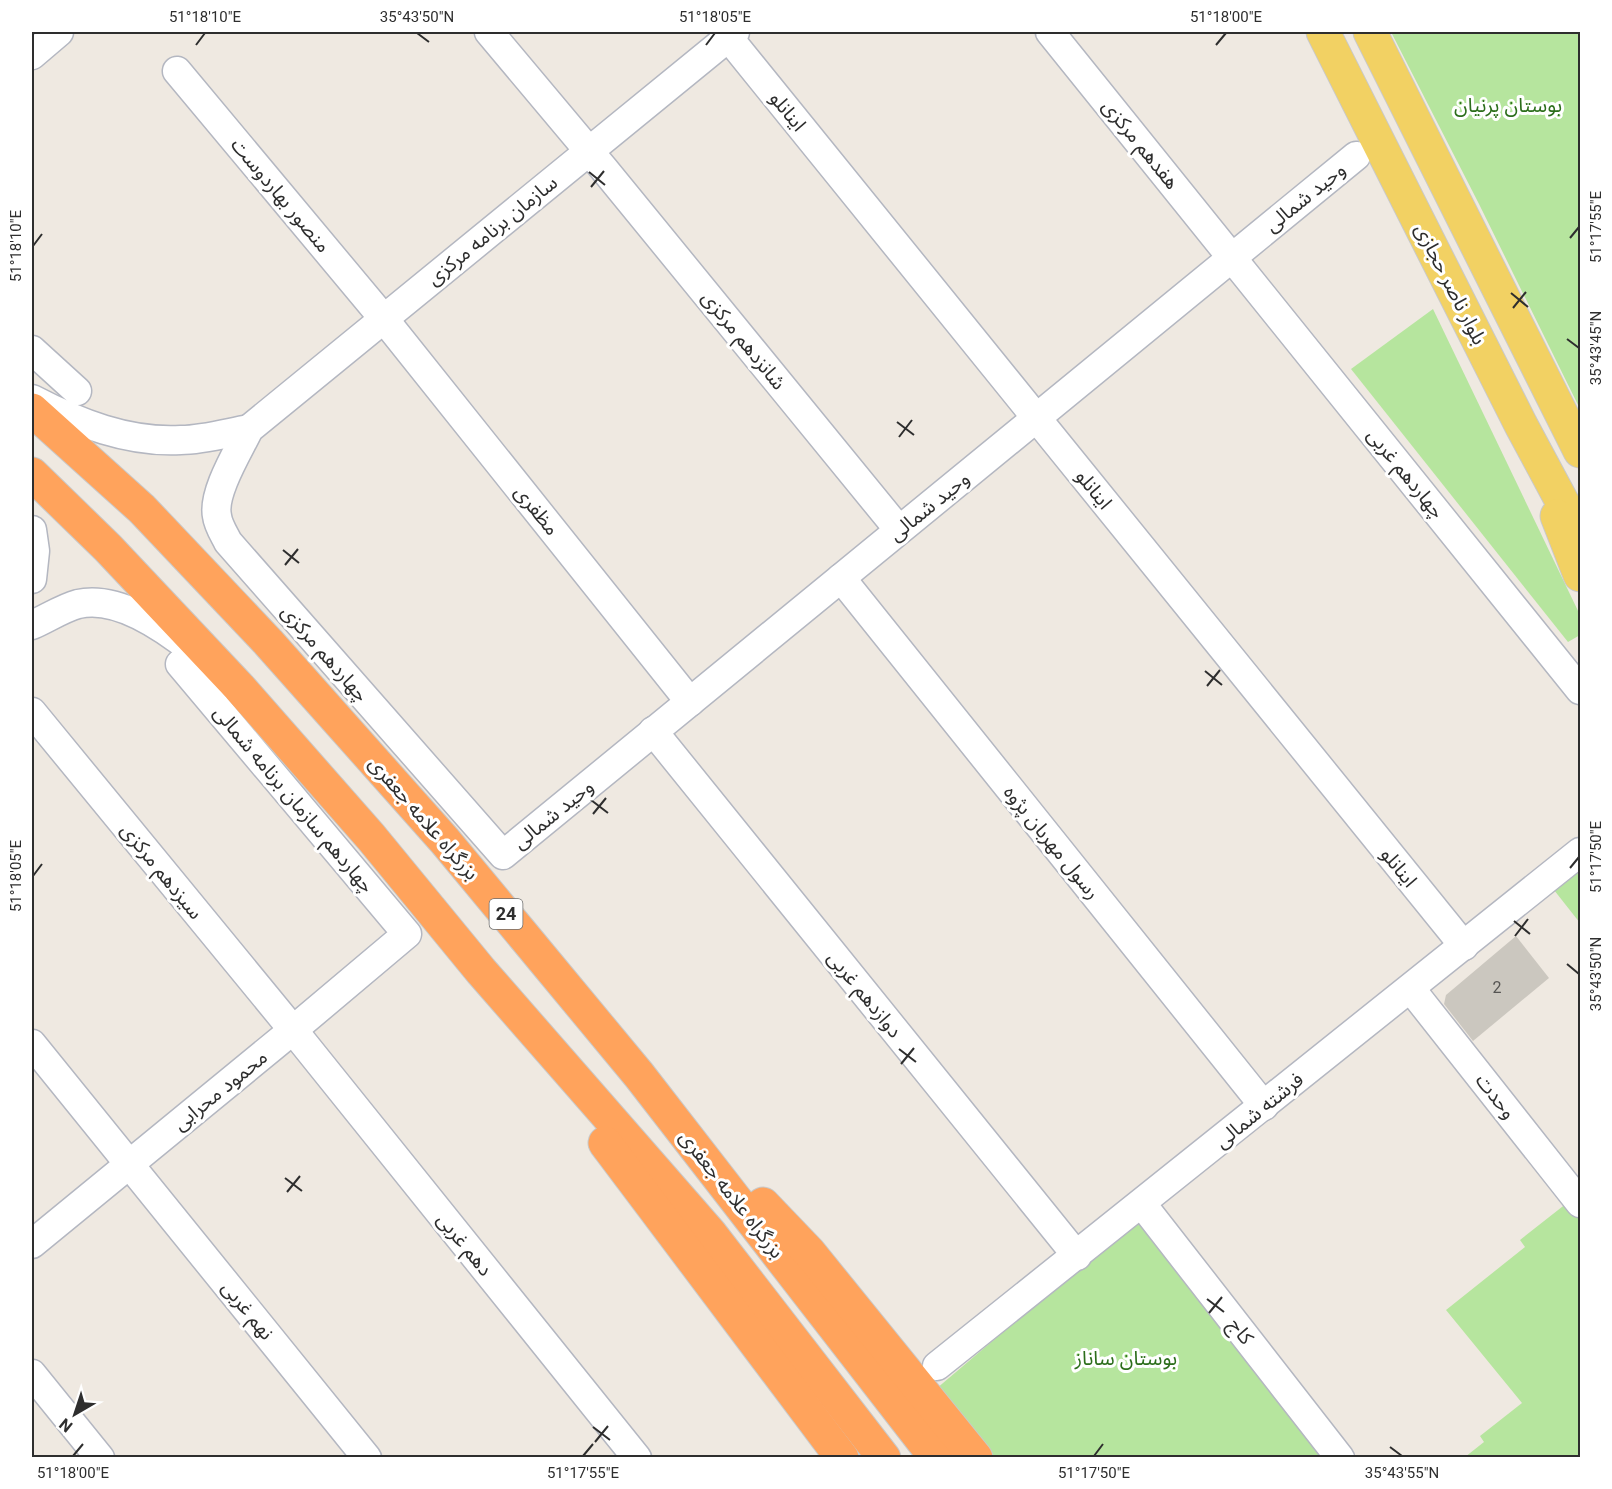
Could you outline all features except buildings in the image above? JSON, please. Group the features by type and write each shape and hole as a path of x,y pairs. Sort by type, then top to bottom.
{"highway":[{"name":"بزرگراه علامه جعفری","path":"32,410 142,509 268,642 445,840 639,1074 936,1458"},
{"name":"بزرگراه علامه جعفری","path":"32,474 108,548 239,687 371,837 482,971 710,1233 884,1458"},
{"path":"482,971 608,1146 842,1458"},
{"path":"639,1074 809,1252 976,1458"}],"main road":[{"name":"بلوار ناصر حجازی","path":"1323,32 1521,425 1581,535"},
{"path":"1371,32 1581,451"},
{"path":"1559,406 1581,441"},
{"path":"1521,425 1581,575"}],"street":[{"path":"32,54 59,32"},
{"name":"شانزدهم مرکزی","path":"489,32 899,530"},
{"name":"هفدهم مرکزی","path":"1050,32 1232,257"},
{"name":"سازمان برنامه مرکزی","path":"249,429 729,33"},
{"name":"اینانلو","path":"729,33 1036,418 1464,946"},
{"name":"منصور بهاردوست","path":"177,70 384,318"},
{"name":"وحید شمالی","path":"503,855 1356,156"},
{"name":"چهاردهم غربی","path":"1232,257 1581,690"},
{"name":"مظفری","path":"384,318 690,702"},
{"path":"32,350 77,391"},
{"path":"32,399 59,413 100,429 132,437 183,440 249,429"},
{"name":"چهاردهم مرکزی","path":"249,429 219,494 216,515 228,542 503,855"},
{"path":"32,530 35,551 32,579"},
{"name":"رسول مهربان پژوه","path":"841,578 1264,1106"},
{"path":"32,625 78,604 98,602 124,608 169,632 239,687"},
{"name":"چهاردهم سازمان برنامه شمالی","path":"180,663 407,934"},
{"name":"سیزدهم مرکزی","path":"32,712 293,1030"},
{"name":"دوازدهم غربی","path":"653,731 1077,1256"},
{"name":"فرشته شمالی","path":"937,1366 1581,852"},
{"name":"محمود محرابی","path":"32,1244 407,934"},
{"name":"وحدت","path":"1411,988 1581,1203"},
{"name":"دهم غربی","path":"293,1030 637,1458"},
{"name":"نهم غربی","path":"32,1044 367,1458"},
{"name":"کاج","path":"1142,1204 1340,1458"},
{"path":"32,1374 100,1458"}],"green space":[{"name":"بوستان پرنیان","path":"1391,32 1580,32 1580,409 1479,204"},
{"path":"1433,309 1580,615 1580,635 1568,642 1351,369"},
{"path":"1580,870 1580,923 1554,890"},
{"path":"1567,1203 1580,1220 1580,1457 1465,1457 1484,1442 1480,1436 1522,1403 1446,1310 1525,1247 1520,1240"},
{"name":"بوستان ساناز","path":"1142,1214 1327,1457 988,1457 936,1389"}]}
